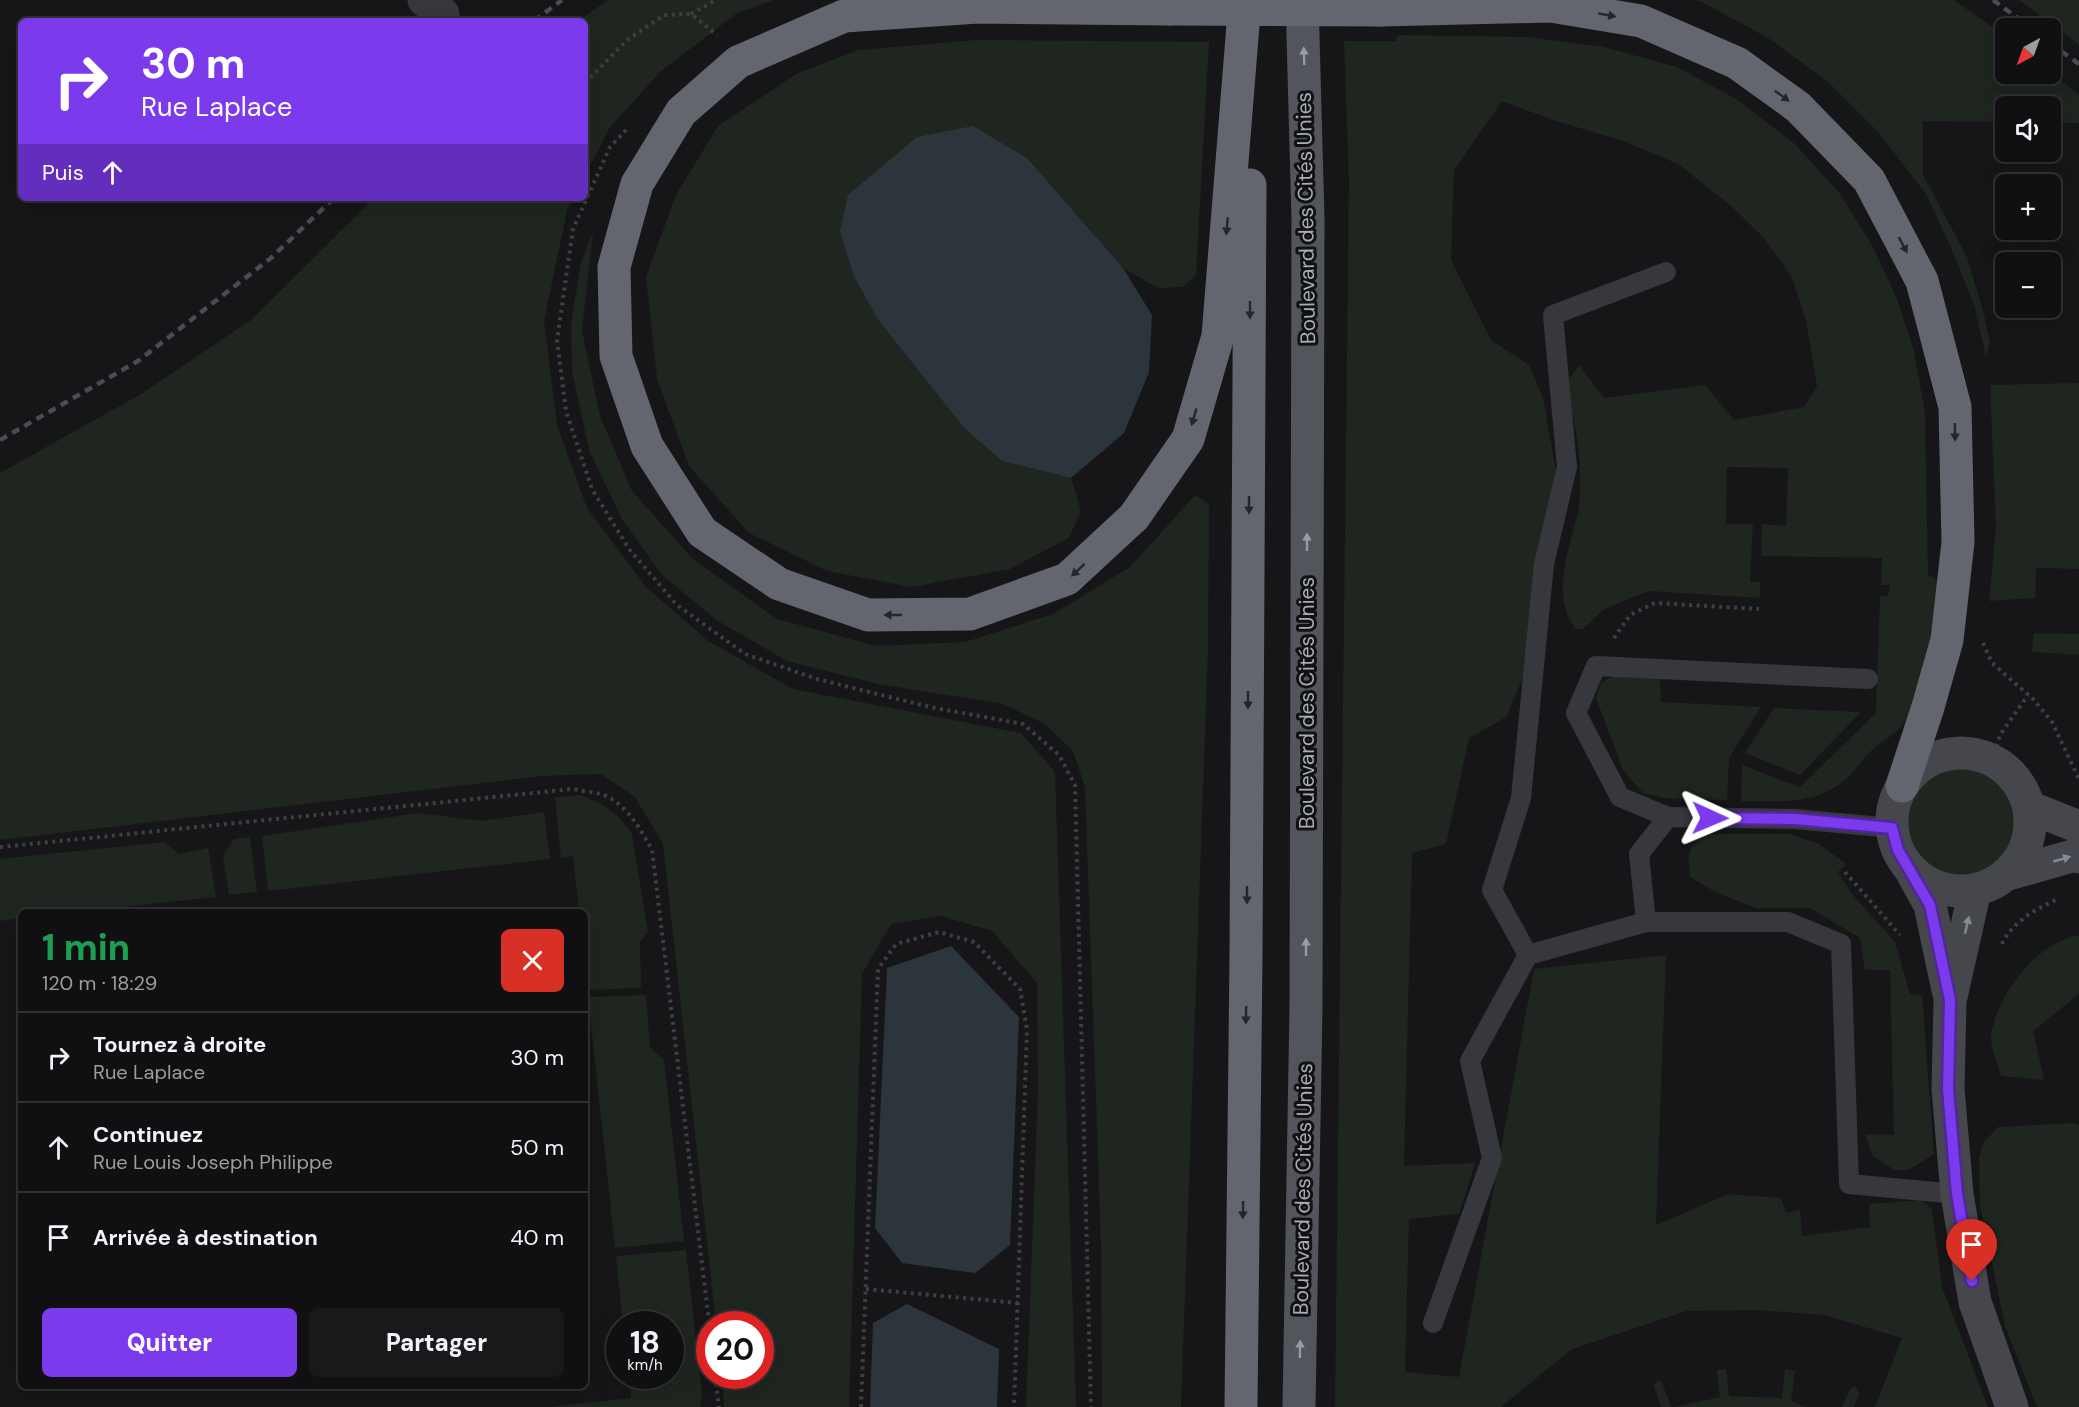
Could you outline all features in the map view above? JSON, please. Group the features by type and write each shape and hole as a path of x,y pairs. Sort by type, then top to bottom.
{"highway":[{"path":"1245,0 1218,336 1188,439 1134,518 1068,579 970,614 868,615 779,584 702,532 647,446 616,357 614,267 637,184 681,112 738,62 844,16 978,7 1170,9 1381,9 1551,6 1641,21 1737,63 1798,107 1869,180 1922,281 1955,406 1958,542 1947,640 1902,786"},
{"path":"1241,1407 1251,0"}],"main road":[{"name":"Boulevard des Cités Unies","path":"1299,1407 1306,1006 1308,219 1302,0"},
{"path":"1950,1000 1930,905 1898,850 1892,828 1894,807 1902,786 1915,770 1936,757 1959,752 1982,756 2004,767 2019,785 2029,807 2030,826 2027,844 2018,862 2005,875"},
{"path":"2029,807 2079,827"},
{"path":"1910,868 1925,881 1944,889 1975,891 2005,875 2072,856 2079,857"},
{"path":"1975,891 1950,1000 1948,1089 1957,1194 1975,1302 2012,1407"}],"lane":[{"path":"1528,955 1492,890 1521,798 1544,564 1567,467 1552,315 1666,272"},
{"path":"1868,679 1596,666 1575,713 1620,797 1668,817 1795,819 1892,828"},
{"path":"1646,922 1639,854 1668,817"},
{"path":"1433,1323 1492,1158 1470,1061 1528,955 1646,922 1788,922 1842,944 1849,1184 1957,1194"}],"path":[{"path":"588,80 627,40 664,15 691,14 716,0"},
{"path":"691,14 726,42"},
{"path":"588,196 610,147 631,123"},
{"path":"586,201 573,229 557,340 566,411 592,489 629,549 677,605 745,654 817,679 930,707 1023,724 1059,755 1075,785 1091,1407"},
{"path":"1596,666 1630,615 1655,603 1760,609"},
{"path":"1992,761 2000,735 2028,695"},
{"path":"0,847 573,789 602,795 624,808 640,828 652,850 708,1311"},
{"path":"1845,872 1874,909 1904,940"},
{"path":"2001,945 2006,935 2034,910 2067,896"},
{"path":"861,1407 878,969 896,944 939,932 974,942 1020,988 1027,1029 1014,1407"},
{"path":"866,1289 1018,1303"},
{"path":"717,1389 719,1407"}],"shaded area":[{"path":"608,0 773,0 736,14 661,71 610,127 588,169 588,18 582,18"},
{"path":"1694,0 1954,0 1995,29 1995,84 2061,84 2061,80 2079,95 2079,123 2061,123 2061,96 1995,96 1995,122 1923,121 1923,175 1967,257 1990,343 1986,357 1974,304 1926,194 1878,132 1828,82 1768,38 1704,3"},
{"path":"2019,0 2079,0 2079,45 2061,32 2061,18 2043,18"},
{"path":"1397,35 1527,37 1604,47 1677,67 1736,99 1795,144 1840,194 1872,245 1897,299 1914,351 1925,413 1928,575 1941,585 1923,677 1918,695 1902,726 1874,748 1849,776 1834,788 1822,794 1796,800 1741,801 1742,765 1800,787 1876,713 1880,596 1888,596 1890,585 1881,585 1882,558 1761,556 1762,524 1786,526 1788,468 1727,467 1726,524 1753,524 1750,582 1760,582 1760,598 1650,591 1603,610 1583,629 1576,629 1568,615 1563,585 1564,569 1579,506 1580,490 1579,454 1567,382 1579,365 1604,398 1705,385 1734,420 1804,407 1817,387 1806,321 1793,279 1764,238 1731,206 1678,164 1623,141 1553,120 1502,101 1454,170 1451,260 1491,340 1529,365 1543,398 1556,471 1534,581 1526,671 1506,717 1469,738 1446,844 1412,853 1404,1166 1475,1163 1459,1214 1409,1219 1405,1372 1459,1377 1534,969 1666,955 1656,1225 1728,1194 1781,1198 1786,1213 1800,1210 1802,1236 1870,1227 1869,1204 1921,1200 1932,1209 1942,1287 1988,1407 1875,1407 1902,1338 1824,1315 1757,1310 1686,1311 1572,1349 1501,1407 1335,1407 1349,182 1344,41 1396,41"},
{"path":"975,40 1209,42 1196,275 1183,287 1158,288 1123,268 1028,159 854,277 879,321 964,428 1002,461 1071,478 1081,511 1069,538 1010,569 911,587 827,571 749,533 689,466 657,379 646,277 676,195 718,126 798,73 859,50"},
{"path":"973,126 1028,159 1123,268 1152,315 1149,372 1124,433 1071,478 1002,461 964,428 879,321 854,277 840,231 848,195 917,137"},
{"path":"371,201 572,201 567,211 544,321 557,425 587,508 646,587 708,641 793,689 1021,733 1055,772 1076,1407 1026,1407 1038,1092 1037,983 992,931 941,916 891,924 862,974 849,1407 724,1407 723,1389 774,1389 774,1311 715,1311 663,844 635,797 601,774 542,776 0,840 0,473 141,394 251,320"},
{"path":"593,231 582,331 600,416 632,491 693,559 777,619 876,646 965,642 1053,614 1130,567 1195,495 1209,504 1208,648 1181,1407 1102,1407 1101,1244 1085,787 1073,751 1045,724 1003,704 878,684 787,661 718,621 662,575 622,519 589,450 572,371 571,324 581,263"},
{"path":"2079,383 2079,569 2036,568 2035,598 1989,601 1996,528 1990,385"},
{"path":"2034,633 2079,634 2079,655 2032,652"},
{"path":"1615,675 1660,678 1661,702 1761,707 1729,758 1727,800 1665,798 1643,793 1623,770 1596,698 1601,683"},
{"path":"1774,708 1861,712 1800,775 1745,753"},
{"path":"1957,767 1979,771 1998,784 2011,803 2015,825 2011,847 1998,866 1979,879 1957,883 1935,879 1916,866 1903,847 1899,825 1903,803 1916,784 1935,771"},
{"path":"580,795 600,803 618,816 632,834 648,932 640,942 641,988 588,990 588,909 579,909 573,856 561,858 555,797"},
{"path":"544,812 550,859 268,891 262,836 419,813 481,821"},
{"path":"1706,834 1789,834 1819,844 1846,864 1838,872 1852,894 1895,942 1910,994 1922,995 1934,1154 1909,1170 1894,1170 1873,1156 1865,1134 1894,1135 1890,970 1865,970 1860,938 1810,908 1756,908 1717,893 1690,877 1690,852 1695,843"},
{"path":"250,837 257,892 229,895 223,856 234,839"},
{"path":"164,842 179,854 208,848 216,897 106,909 18,909 18,918 0,921 0,859"},
{"path":"2079,935 2079,994 2033,1031 2044,1080 2001,1076 1991,1035 2002,1003 2021,972 2034,959 2063,940"},
{"path":"951,946 1019,1017 1010,1245 975,1273 902,1263 875,1228 887,968"},
{"path":"646,995 650,1047 664,1060 684,1241 615,1248 588,997"},
{"path":"2072,1123 2079,1125 2079,1407 2037,1407 2005,1326 1980,1205 1979,1157 1984,1142 1998,1127"},
{"path":"686,1250 696,1340 696,1389 701,1389 702,1394 700,1407 547,1407 631,1398 630,1389 684,1389 684,1311 622,1311 616,1256"},
{"path":"907,1304 999,1349 997,1407 870,1407 873,1323"},
{"path":"1726,1369 1729,1396 1782,1398 1785,1369 1795,1371 1791,1401 1806,1407 1674,1407 1720,1397 1717,1370"},
{"path":"1661,1380 1671,1407 1661,1407 1653,1384"},
{"path":"1855,1386 1859,1394 1854,1407 1842,1407 1850,1389"}],"railway":[{"path":"538,18 562,0"},
{"path":"1993,0 2017,18"},
{"path":"2061,51 2079,64"},
{"path":"0,440 138,361 271,258 331,201"}],"route":[{"path":"1710,818 1795,819 1892,828 1898,850 1930,905 1950,1000 1948,1089 1957,1194 1972,1281"}]}
